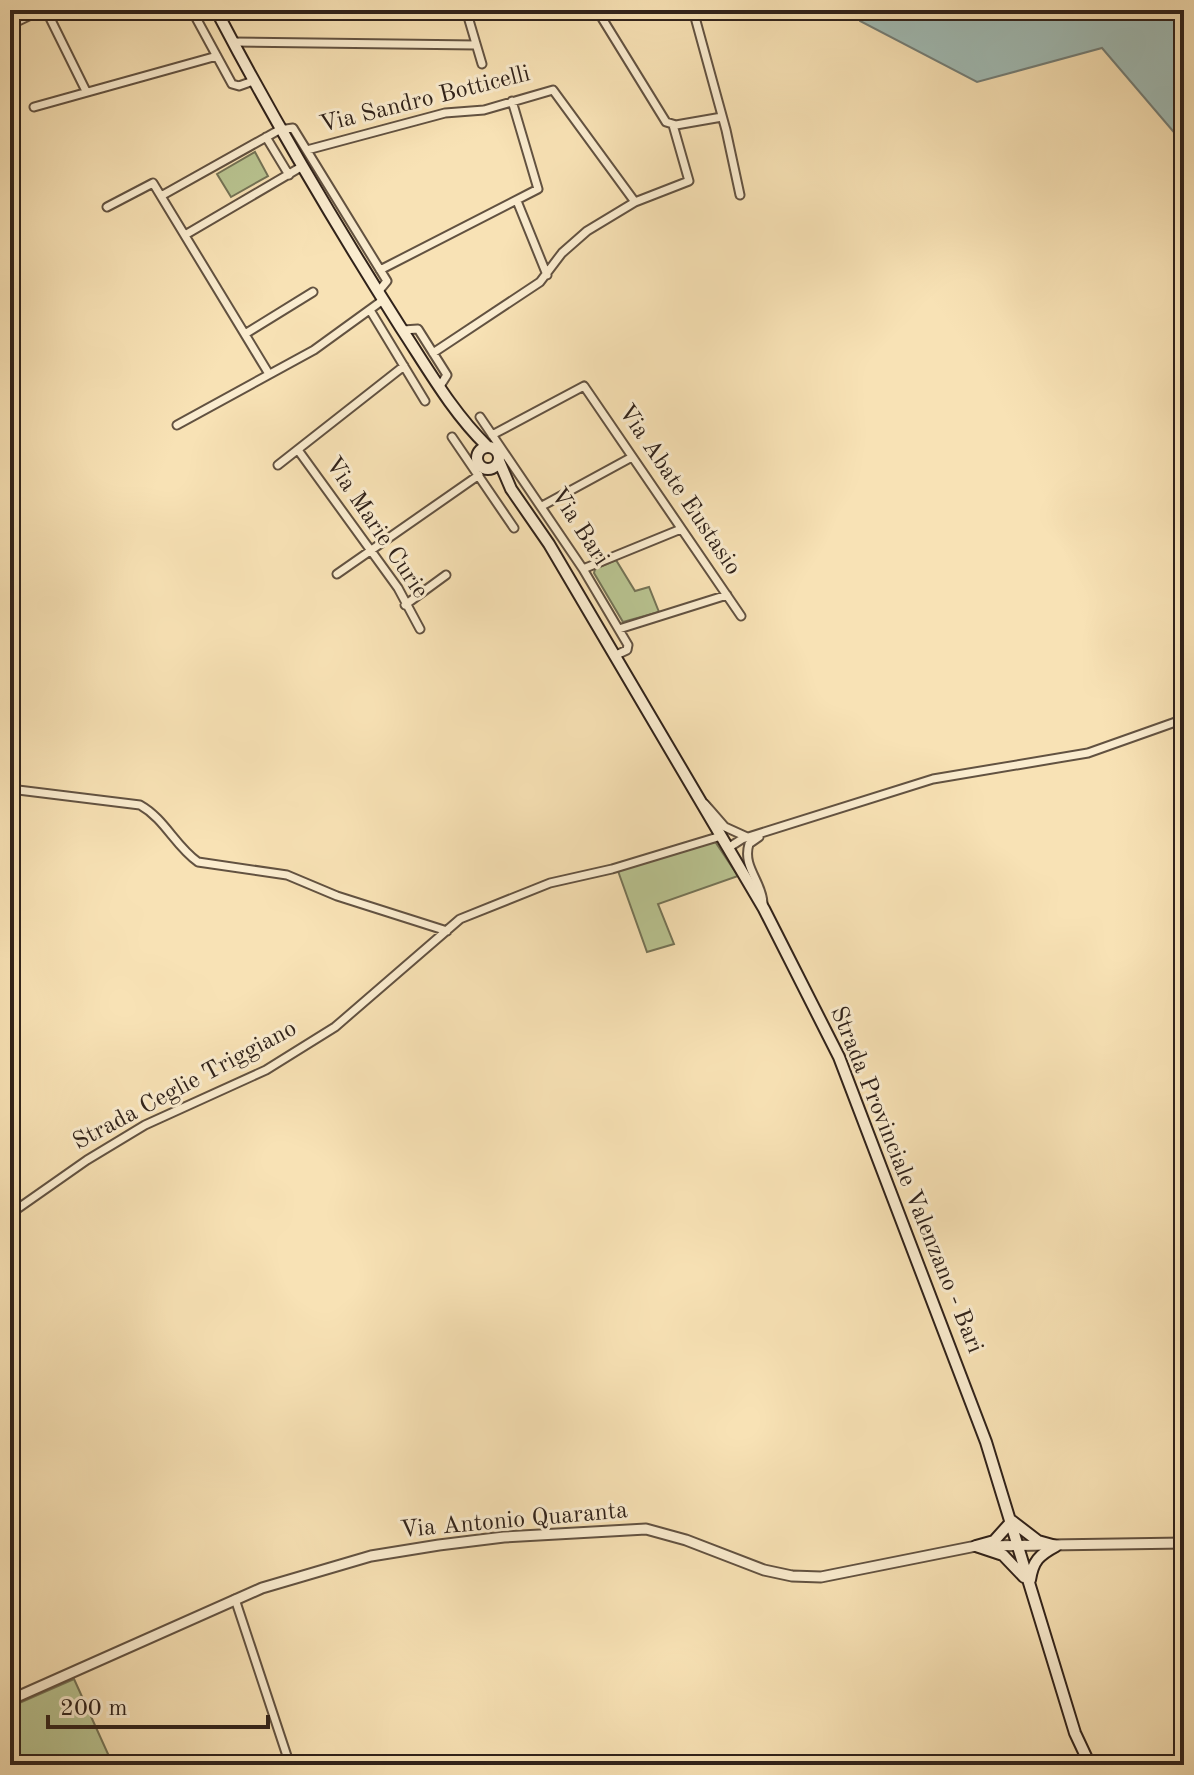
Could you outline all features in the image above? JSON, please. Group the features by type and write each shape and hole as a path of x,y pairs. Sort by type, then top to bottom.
{"main road":[{"name":"Via Bari","path":"216,10 301,167 466,425 479,466 511,489"},
{"name":"Via Bari","path":"466,425 495,448 511,489 549,544 655,725"},
{"path":"479,466 495,448"},
{"path":"479,466 495,448"},
{"name":"Strada Provinciale Valenzano - Bari","path":"655,725 764,909 814,1003 865,1120 986,1442 1075,1733 1090,1765"},
{"path":"976,1546 994,1541 1012,1521 1038,1541 1056,1546"},
{"path":"976,1546 1003,1555 1017,1567 1030,1586"},
{"path":"1030,1586 1033,1565 1040,1555 1056,1546"}],"street":[{"path":"14,23 44,10 86,91"},
{"path":"197,10 195,16 235,87 253,81"},
{"path":"423,10 462,11 482,64"},
{"path":"597,10 664,120 673,125 722,117"},
{"path":"693,10 740,195"},
{"path":"233,42 476,45"},
{"path":"245,66 255,44"},
{"path":"34,107 217,56"},
{"name":"Via Sandro Botticelli","path":"307,150 445,113 484,110 553,90 635,202"},
{"path":"177,425 322,345 370,310 388,284 380,270 538,189 512,101"},
{"path":"433,353 547,275 570,244 635,202 690,180 673,125"},
{"name":"Via Bari","path":"279,130 293,128 380,270"},
{"path":"161,196 279,130"},
{"path":"266,137 289,175"},
{"path":"185,235 301,167"},
{"path":"107,207 149,182 161,196 269,374"},
{"path":"517,201 547,275"},
{"path":"245,334 313,292"},
{"path":"370,310 425,401"},
{"name":"Via Bari","path":"405,334 416,327 448,377 440,386"},
{"path":"392,346 405,334"},
{"path":"278,465 406,369 424,363"},
{"name":"Via Abate Eustasio","path":"495,448 584,386 741,616"},
{"name":"Via Bari","path":"480,417 495,448 542,506 619,629"},
{"name":"Via Bari","path":"452,437 479,466 514,528"},
{"name":"Via Marie Curie","path":"298,450 371,550 420,629"},
{"path":"542,506 632,457"},
{"path":"337,574 479,466"},
{"path":"583,569 681,529"},
{"path":"405,605 446,575"},
{"path":"614,656 629,647 619,629 727,595"},
{"path":"592,619 607,609"},
{"path":"728,848 933,779 1088,753 1184,719"},
{"path":"10,789 140,805 156,814 188,855 198,862 287,875 337,896 447,931"},
{"path":"697,797 725,827 749,840"},
{"name":"Strada Ceglie Triggiano","path":"10,1214 145,1125 247,1080 335,1027 460,919 525,891 721,836"},
{"path":"749,840 747,861 762,892 764,909"},
{"name":"Via Antonio Quaranta","path":"10,1700 235,1599 326,1567 371,1556 519,1536 646,1529 686,1540 764,1570 821,1577 976,1546 1184,1543"},
{"path":"235,1599 290,1765"}],"green space":[{"path":"255,152 268,176 231,197 217,174"},
{"path":"616,560 635,591 649,587 659,612 623,622 594,573 595,569"},
{"path":"714,840 738,876 658,904 674,944 647,952 618,871"},
{"path":"74,1679 113,1765 10,1765 10,1707"}],"water":[{"path":"853,10 1184,10 1184,144 1102,48 977,82 860,21"}]}
